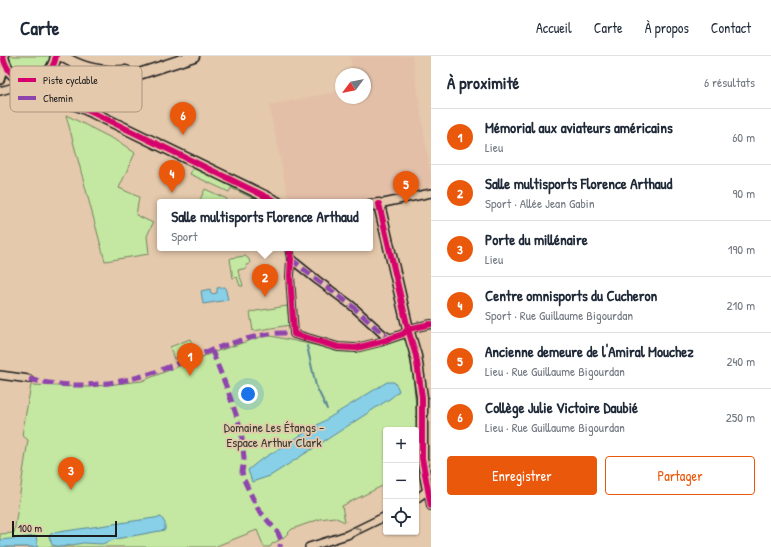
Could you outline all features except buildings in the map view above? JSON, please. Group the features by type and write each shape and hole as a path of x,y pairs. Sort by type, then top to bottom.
{"street":[{"path":"54,66 56,56"},
{"path":"62,56 82,66"},
{"path":"142,72 194,56"},
{"path":"0,80 4,60"},
{"path":"4,60 10,70"},
{"path":"142,70 150,70"},
{"path":"0,91 10,88"},
{"path":"92,112 271,199"},
{"path":"431,193 375,205 414,348 419,374 422,397 422,458 430,489 431,506"},
{"path":"290,251 294,334 338,347 356,348 403,334 408,329 431,324"},
{"path":"291,259 351,306 384,335 390,338"},
{"path":"0,374 29,379"},
{"path":"419,497 430,489"},
{"path":"309,547 347,535 383,517"}],"shaded area":[{"path":"350,56 412,56 431,176 431,188 373,200 373,199 288,199 269,105 335,92 335,104 371,104 371,68 352,68"}],"green space":[{"path":"9,56 51,56 48,66 13,66"},
{"path":"66,115 121,143 135,153 119,188 139,197 136,215 153,223 147,236 149,254 105,261"},
{"path":"193,168 259,199 255,199 231,188 229,192 190,174"},
{"path":"205,189 227,199 200,199"},
{"path":"245,256 249,259 250,264 246,265 247,268 238,270 243,286 240,286 237,277 233,278 230,259"},
{"path":"287,306 290,325 253,331 250,312"},
{"name":"Domaine Les Étangs - Espace Arthur Clark","path":"266,335 348,352 377,347 403,339 407,342 413,376 418,427 383,427 383,486 342,506 345,522 334,517 320,519 292,529 283,538 272,544 270,547 264,547 257,530 214,547 0,547 0,534 14,533 28,440 22,435 31,385 88,387 142,381 212,353"},
{"path":"190,339 195,351 174,359 170,347"},
{"name":"Domaine Les Étangs - Espace Arthur Clark","path":"419,436 422,466 419,468"}],"water":[{"path":"225,287 228,300 203,304 201,291 210,289 211,294 217,293 217,288"},
{"path":"387,382 394,382 399,391 391,398 270,476 252,482 248,470 259,461"},
{"path":"161,517 165,523 165,530 116,539 102,544 83,543 61,547 52,545 49,536 52,533"},
{"path":"36,536 38,547 0,547 0,540"}],"waterway":[{"path":"307,346 316,386 327,409"}],"marked path":[{"path":"291,259 351,305 384,335 390,338"},
{"path":"29,379 75,385 90,385 122,381 152,373 225,345 245,339 283,333 298,335"},
{"path":"212,351 241,429 244,458 242,472 243,478 258,509 278,533 281,540 280,547"}],"cycle path":[{"path":"3,56 10,71"},
{"path":"52,66 56,56"},
{"path":"91,112 271,199"},
{"path":"379,204 408,329 416,356 422,397 422,458 431,506"},
{"path":"290,251 294,334 338,347 356,348 403,334 408,329 431,324"}],"place":[{"name":"Collège Julie Victoire Daubié","path":"183,135"},
{"name":"Centre omnisports du Cucheron","path":"172,193"},
{"name":"Ancienne demeure de l'Amiral Mouchez","path":"406,204"},
{"name":"Salle multisports Florence Arthaud","path":"265,297"},
{"name":"Mémorial aux aviateurs américains","path":"190,376"},
{"name":"Porte du millénaire","path":"71,490"}]}
